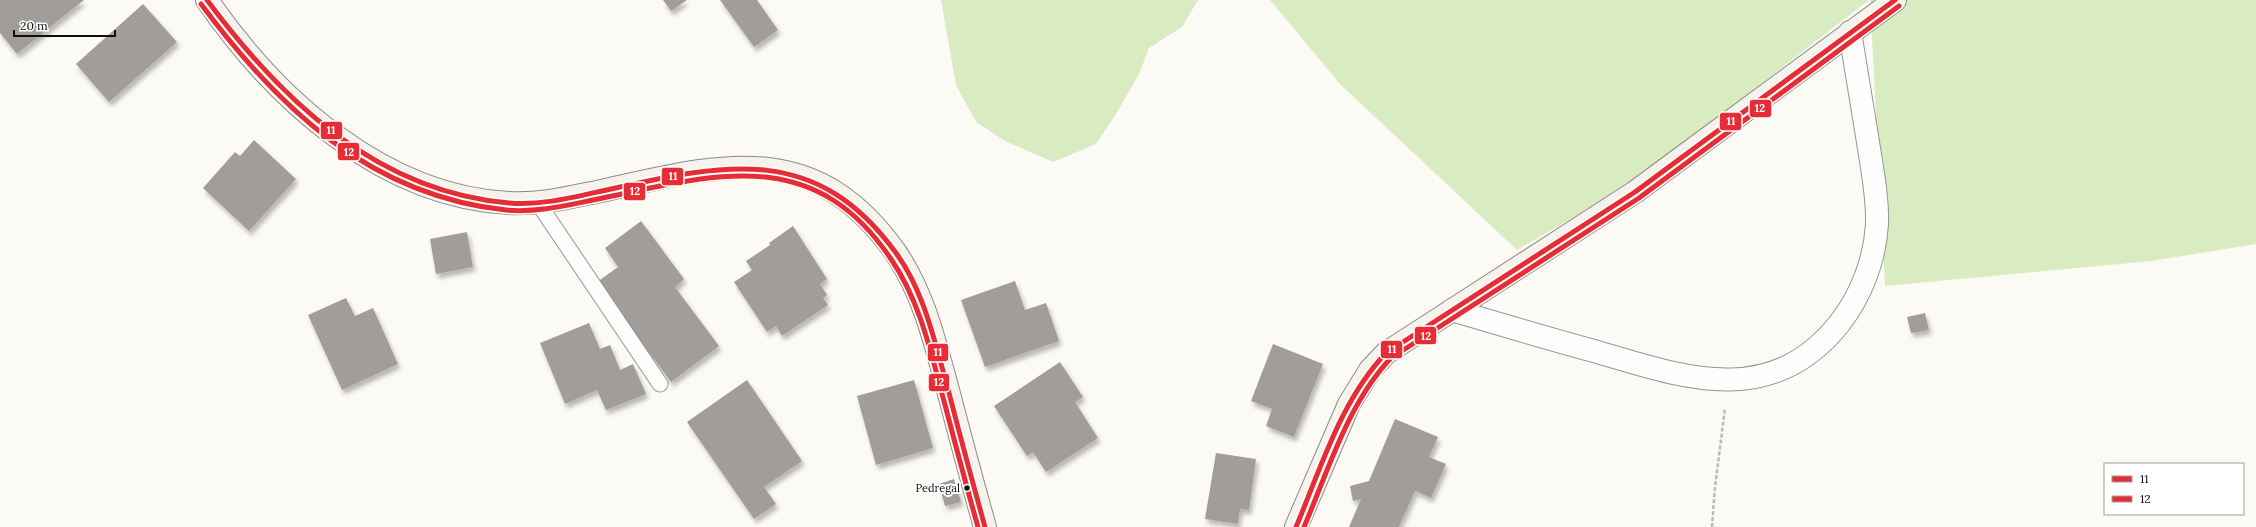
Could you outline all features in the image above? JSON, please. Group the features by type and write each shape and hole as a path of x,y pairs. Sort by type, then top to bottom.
{"street":[{"path":"207,0 240,45 275,84 324,126 367,156 404,177 439,191 496,202 538,203 560,200 681,173 731,166 755,167 793,173 821,184 840,195 858,209 885,238 907,270 923,304 985,527"},
{"path":"1296,527 1349,404 1370,370 1395,346 1650,182 1895,0"},
{"path":"1452,310 1668,372 1706,380 1728,381 1750,378 1783,368 1815,349 1832,333 1846,315 1866,275 1876,236 1876,204 1850,32"}],"lane":[{"path":"538,203 660,384"}],"path":[{"path":"1712,527 1715,487 1728,381"}],"green space":[{"path":"941,0 1198,0 1182,27 1149,48 1139,74 1116,114 1096,144 1053,162 1005,141 976,122 956,85"},
{"path":"1270,0 1869,0 1665,156 1592,206 1517,250 1340,84"},
{"path":"1870,0 2256,0 2256,244 2151,261 1885,286"}],"building":[{"path":"0,0 84,0 17,54 0,33"},
{"path":"663,0 687,0 671,11"},
{"path":"720,0 757,0 778,30 754,47"},
{"path":"143,4 177,42 109,102 76,64"},
{"path":"254,140 296,179 249,231 203,188 235,152 240,156"},
{"path":"641,221 684,279 675,287 719,346 671,382 597,282 618,267 605,248"},
{"path":"793,226 827,279 820,284 827,295 823,298 828,305 782,336 776,326 767,332 734,282 752,270 746,261 770,245 769,243"},
{"path":"467,232 473,267 436,274 430,239"},
{"path":"1015,281 1025,310 1046,303 1059,341 985,367 961,300"},
{"path":"346,298 355,316 373,308 398,364 342,390 308,315"},
{"path":"1925,313 1929,330 1911,333 1907,317"},
{"path":"589,323 600,349 610,345 620,370 633,364 646,394 606,410 597,390 565,404 540,343"},
{"path":"1273,344 1323,364 1294,437 1266,426 1272,409 1251,401"},
{"path":"1060,362 1083,397 1075,402 1098,438 1046,472 1033,452 1027,456 994,406"},
{"path":"747,380 802,461 764,487 776,504 754,519 687,422"},
{"path":"914,380 933,448 876,465 857,396"},
{"path":"1395,419 1438,437 1429,457 1446,464 1431,498 1415,491 1399,527 1349,527 1361,499 1353,501 1350,486 1369,481"},
{"path":"1216,453 1256,459 1249,510 1240,509 1238,524 1205,519"},
{"path":"954,479 961,502 945,506 939,484"}],"transit line":[{"name":"11","path":"207,0 267,73 301,106 337,135 376,161 417,181 461,195 509,203 522,204 548,202 653,180 693,173 731,169 767,170 802,178 834,193 866,218 896,253 914,283 933,333 985,527"},
{"name":"11","path":"1296,527 1344,413 1356,392 1386,353 1635,192 1895,0"},
{"name":"12","path":"201,4 263,79 296,112 332,141 371,166 412,187 457,201 518,211 575,204 681,182 721,177 758,176 794,183 828,197 861,222 891,259 910,292 924,328 978,527"},
{"name":"12","path":"1304,527 1340,438 1351,416 1376,376 1391,358 1639,198 1899,6"}],"place":[{"name":"Pedregal","path":"967,488"}]}
